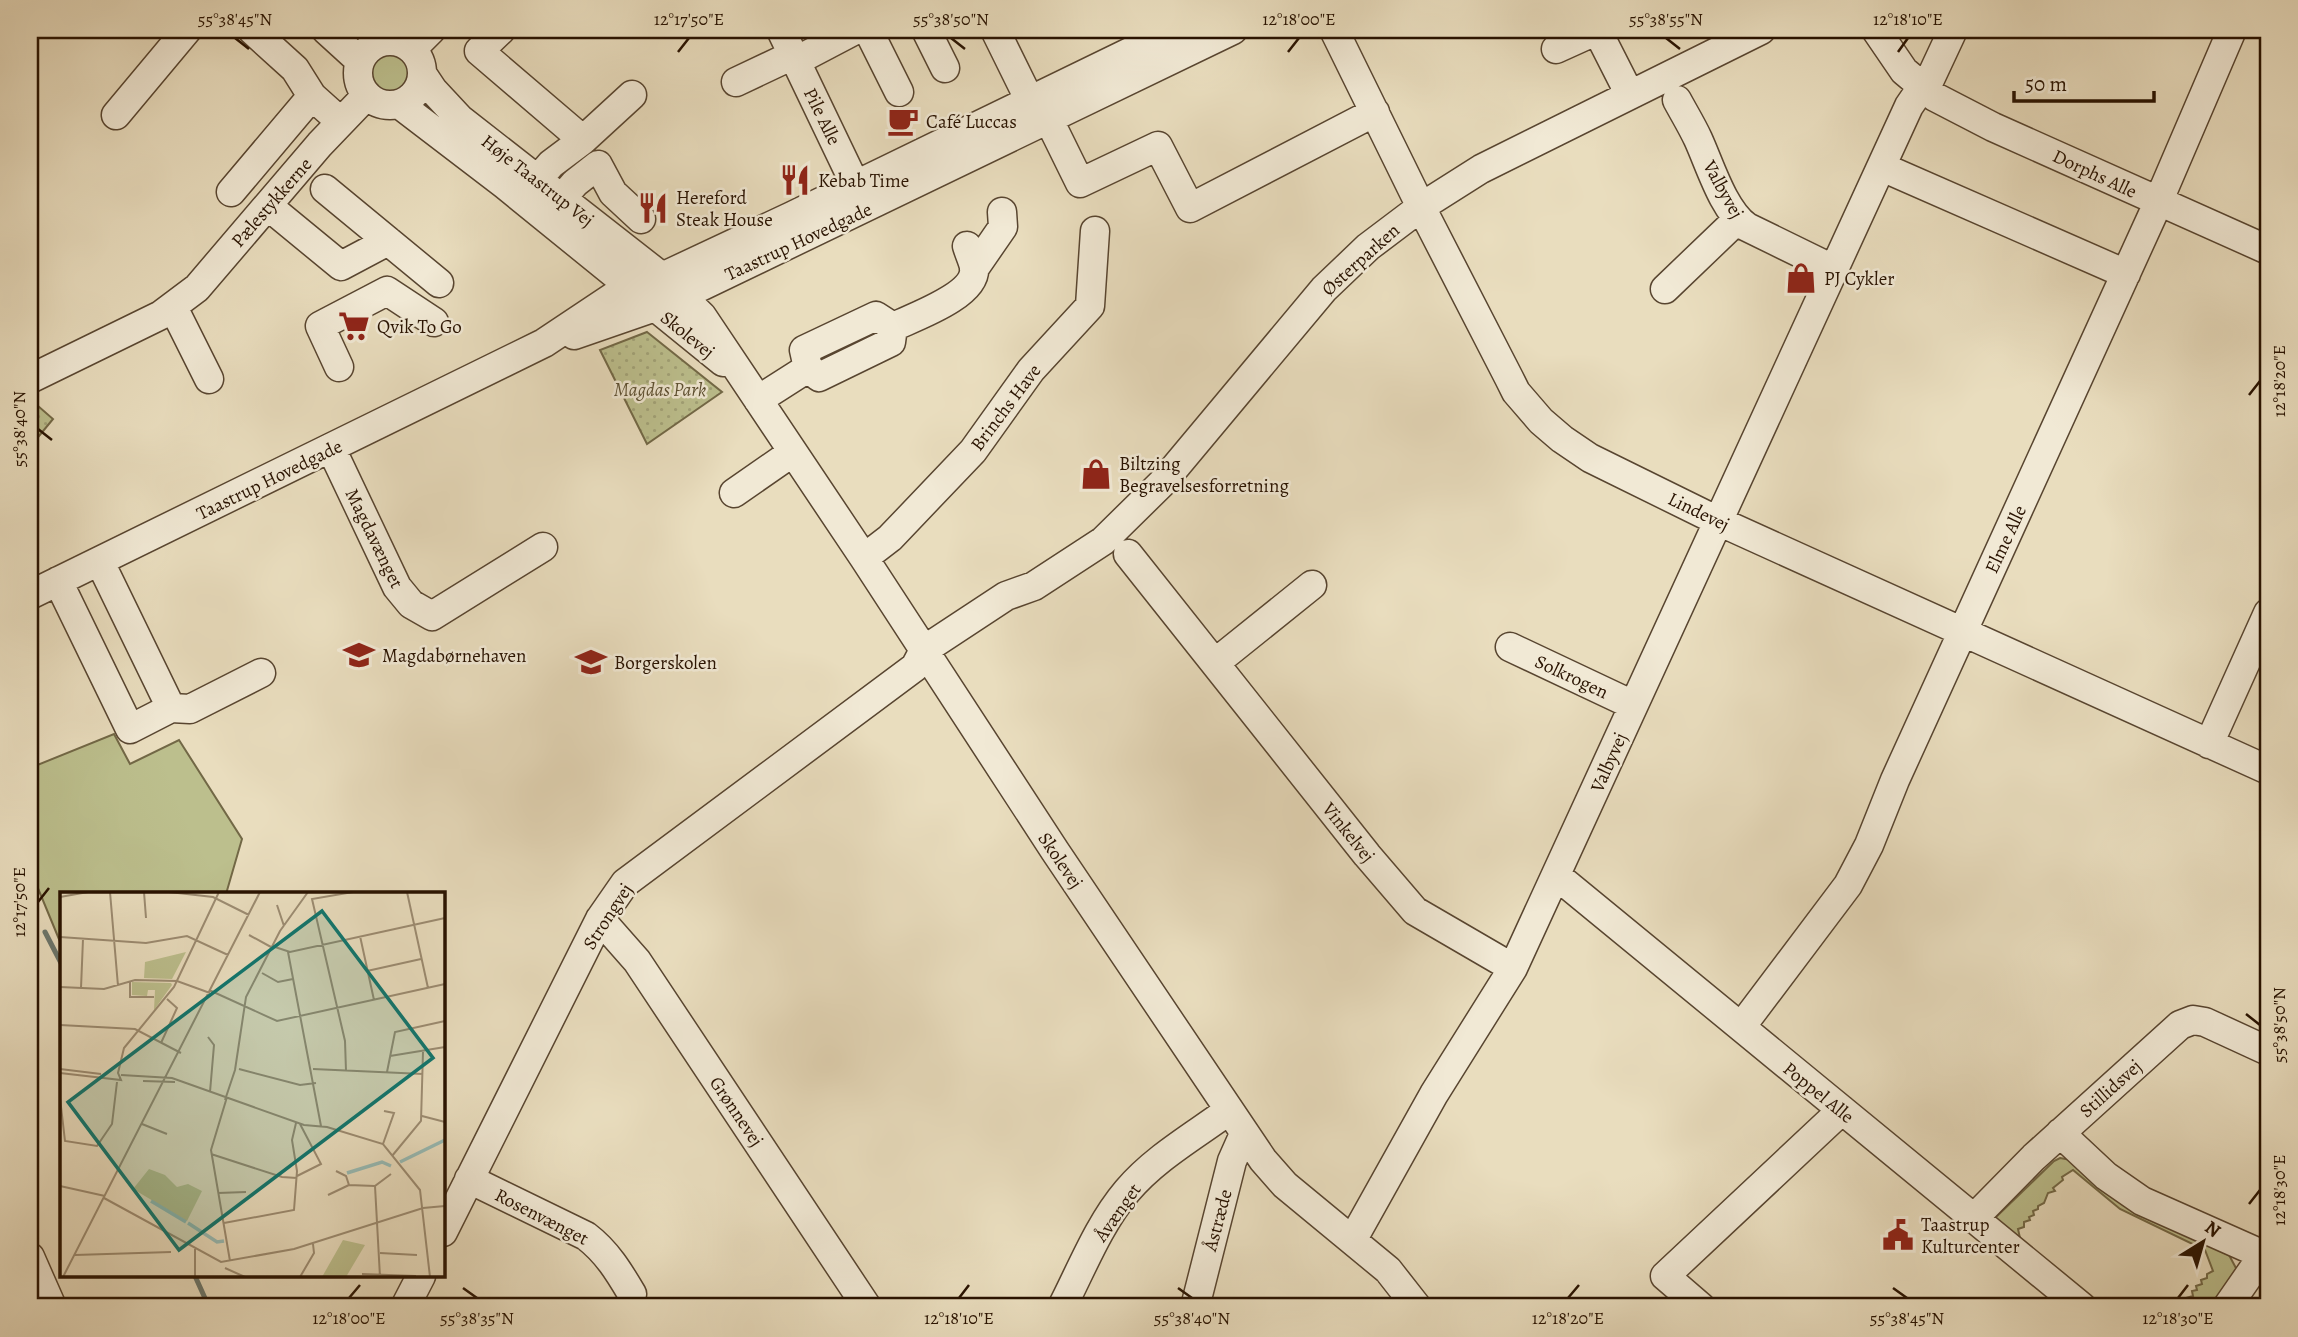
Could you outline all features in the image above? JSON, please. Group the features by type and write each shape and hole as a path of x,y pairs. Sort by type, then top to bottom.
{"street":[{"path":"116,115 187,30"},
{"path":"252,30 295,69 312,96 341,122"},
{"path":"326,30 360,61"},
{"path":"501,30 479,51 583,140"},
{"path":"736,82 790,49 855,30"},
{"path":"867,30 899,92"},
{"path":"926,30 945,68"},
{"path":"995,30 1080,183 1158,146 1190,208 1375,112"},
{"name":"Taastrup Hovedgade","path":"1039,110 1175,30"},
{"name":"Taastrup Hovedgade","path":"544,343 655,307 683,295 862,197 1039,110 1233,30"},
{"name":"Lindevej","path":"1335,30 1421,207 1509,378 1541,421 1562,439 1590,458 1718,521 2268,770"},
{"path":"1556,49 1598,30 1630,94"},
{"name":"Østerparken","path":"924,660 1006,596 1034,586 1103,541 1162,483 1324,289 1368,247 1421,207 1481,169 1761,30"},
{"name":"Dorphs Alle","path":"1876,30 1898,63 1935,97 1993,127 2268,250"},
{"path":"1924,88 1953,30"},
{"name":"Elme Alle","path":"1741,1027 1848,885 1869,845 1895,780 2126,274 2232,30"},
{"path":"422,39 398,41 373,35 370,48 360,61 359,81 367,95 383,104 399,104 413,96 421,83 422,75"},
{"name":"Høje Taastrup Vej","path":"422,39 418,57 422,75 460,118 662,277"},
{"name":"Pile Alle","path":"790,49 862,197"},
{"name":"Valbyvej","path":"1353,1239 1434,1094 1513,968 1909,106 1924,88"},
{"path":"538,179 551,164 583,140 632,94"},
{"name":"Pælestykkerne","path":"30,379 161,316 198,288 367,95"},
{"name":"Pælestykkerne","path":"231,192 312,96"},
{"name":"Valbyvej","path":"1677,100 1698,138 1717,184 1738,219 1747,227 1835,270"},
{"name":"Høje Taastrup Vej","path":"399,104 496,177 633,290"},
{"path":"562,198 575,183 598,165 612,193 641,219"},
{"path":"1882,167 2126,274"},
{"path":"325,189 439,283"},
{"name":"Taastrup Hovedgade","path":"30,595 544,343 613,297 862,197"},
{"path":"268,206 341,266 388,241"},
{"path":"751,389 808,368 804,350 876,316 893,327 962,293 971,282 970,258 1003,227 1002,212"},
{"path":"1665,289 1738,219"},
{"name":"Brinchs Have","path":"864,558 890,538 973,451 1031,370 1090,306 1095,231"},
{"name":"Skolevej","path":"662,277 702,316 864,558 924,660 1263,1160 1285,1185 1388,1269 1417,1307"},
{"path":"339,367 320,326 387,290 434,322"},
{"name":"Skolevej","path":"633,290 751,389"},
{"path":"173,307 209,379"},
{"name":"Magdavænget","path":"331,448 397,587 411,604 432,616 543,547"},
{"path":"734,493 793,452"},
{"name":"Vinkelvej","path":"1128,554 1367,855 1415,911 1513,968"},
{"path":"100,562 171,708"},
{"path":"58,581 130,729 171,708 190,709 261,673"},
{"path":"1214,663 1312,585"},
{"path":"2209,744 2268,613"},
{"name":"Solkrogen","path":"1510,647 1633,705"},
{"name":"Strongvej","path":"444,1230 600,919 621,889 638,872 924,660"},
{"name":"Poppel Alle","path":"1557,876 2082,1307"},
{"name":"Grønnevej","path":"600,919 637,961 867,1307"},
{"name":"Stillidsvej","path":"1973,1219 2060,1133 2180,1025 2193,1020 2204,1022 2268,1051"},
{"path":"1701,1307 1665,1276 1842,1110"},
{"name":"Åvænget","path":"1062,1307 1107,1219 1127,1191 1152,1166 1236,1122"},
{"name":"Åstræde","path":"1195,1307 1232,1161 1236,1122"},
{"path":"2060,1133 2106,1176 2142,1201 2266,1256 2227,1307"},
{"name":"Rosenvænget","path":"469,1180 586,1236 600,1247 632,1294"},
{"path":"30,1257 52,1307"},
{"path":"405,1307 420,1278"}],"green space":[{"path":"392,54 407,60 413,75 407,90 392,96 377,90 371,75 377,60"},
{"name":"Magdas Park","path":"647,332 722,392 647,444 600,350"},
{"path":"30,399 53,419 30,447"},
{"path":"114,734 130,764 179,740 242,839 227,892 60,892 60,942 30,869 30,768"},
{"path":"2060,1158 2071,1160 2162,1224 2229,1255 2237,1270 2210,1307 2183,1307 2182,1303 2193,1296 2192,1291 2197,1290 2196,1286 2202,1284 2201,1280 2213,1271 2205,1250 2120,1209 2073,1170 2062,1177 2063,1180 2053,1188 2055,1191 2048,1193 2044,1203 2029,1217 2030,1220 2018,1229 2020,1238 1995,1218"}],"waterway":[{"path":"45,932 60,961"},
{"path":"196,1278 209,1307"}],"place":[{"name":"Café Luccas","path":"903,121"},
{"name":"Kebab Time","path":"795,180"},
{"name":"Hereford Steak House","path":"653,208"},
{"name":"PJ Cykler","path":"1801,278"},
{"name":"Qvik To Go","path":"354,326"},
{"name":"Biltzing Begravelsesforretning","path":"1096,474"},
{"name":"Magdabørnehaven","path":"359,655"},
{"name":"Borgerskolen","path":"591,662"},
{"name":"Taastrup Kulturcenter","path":"1898,1235"}]}
